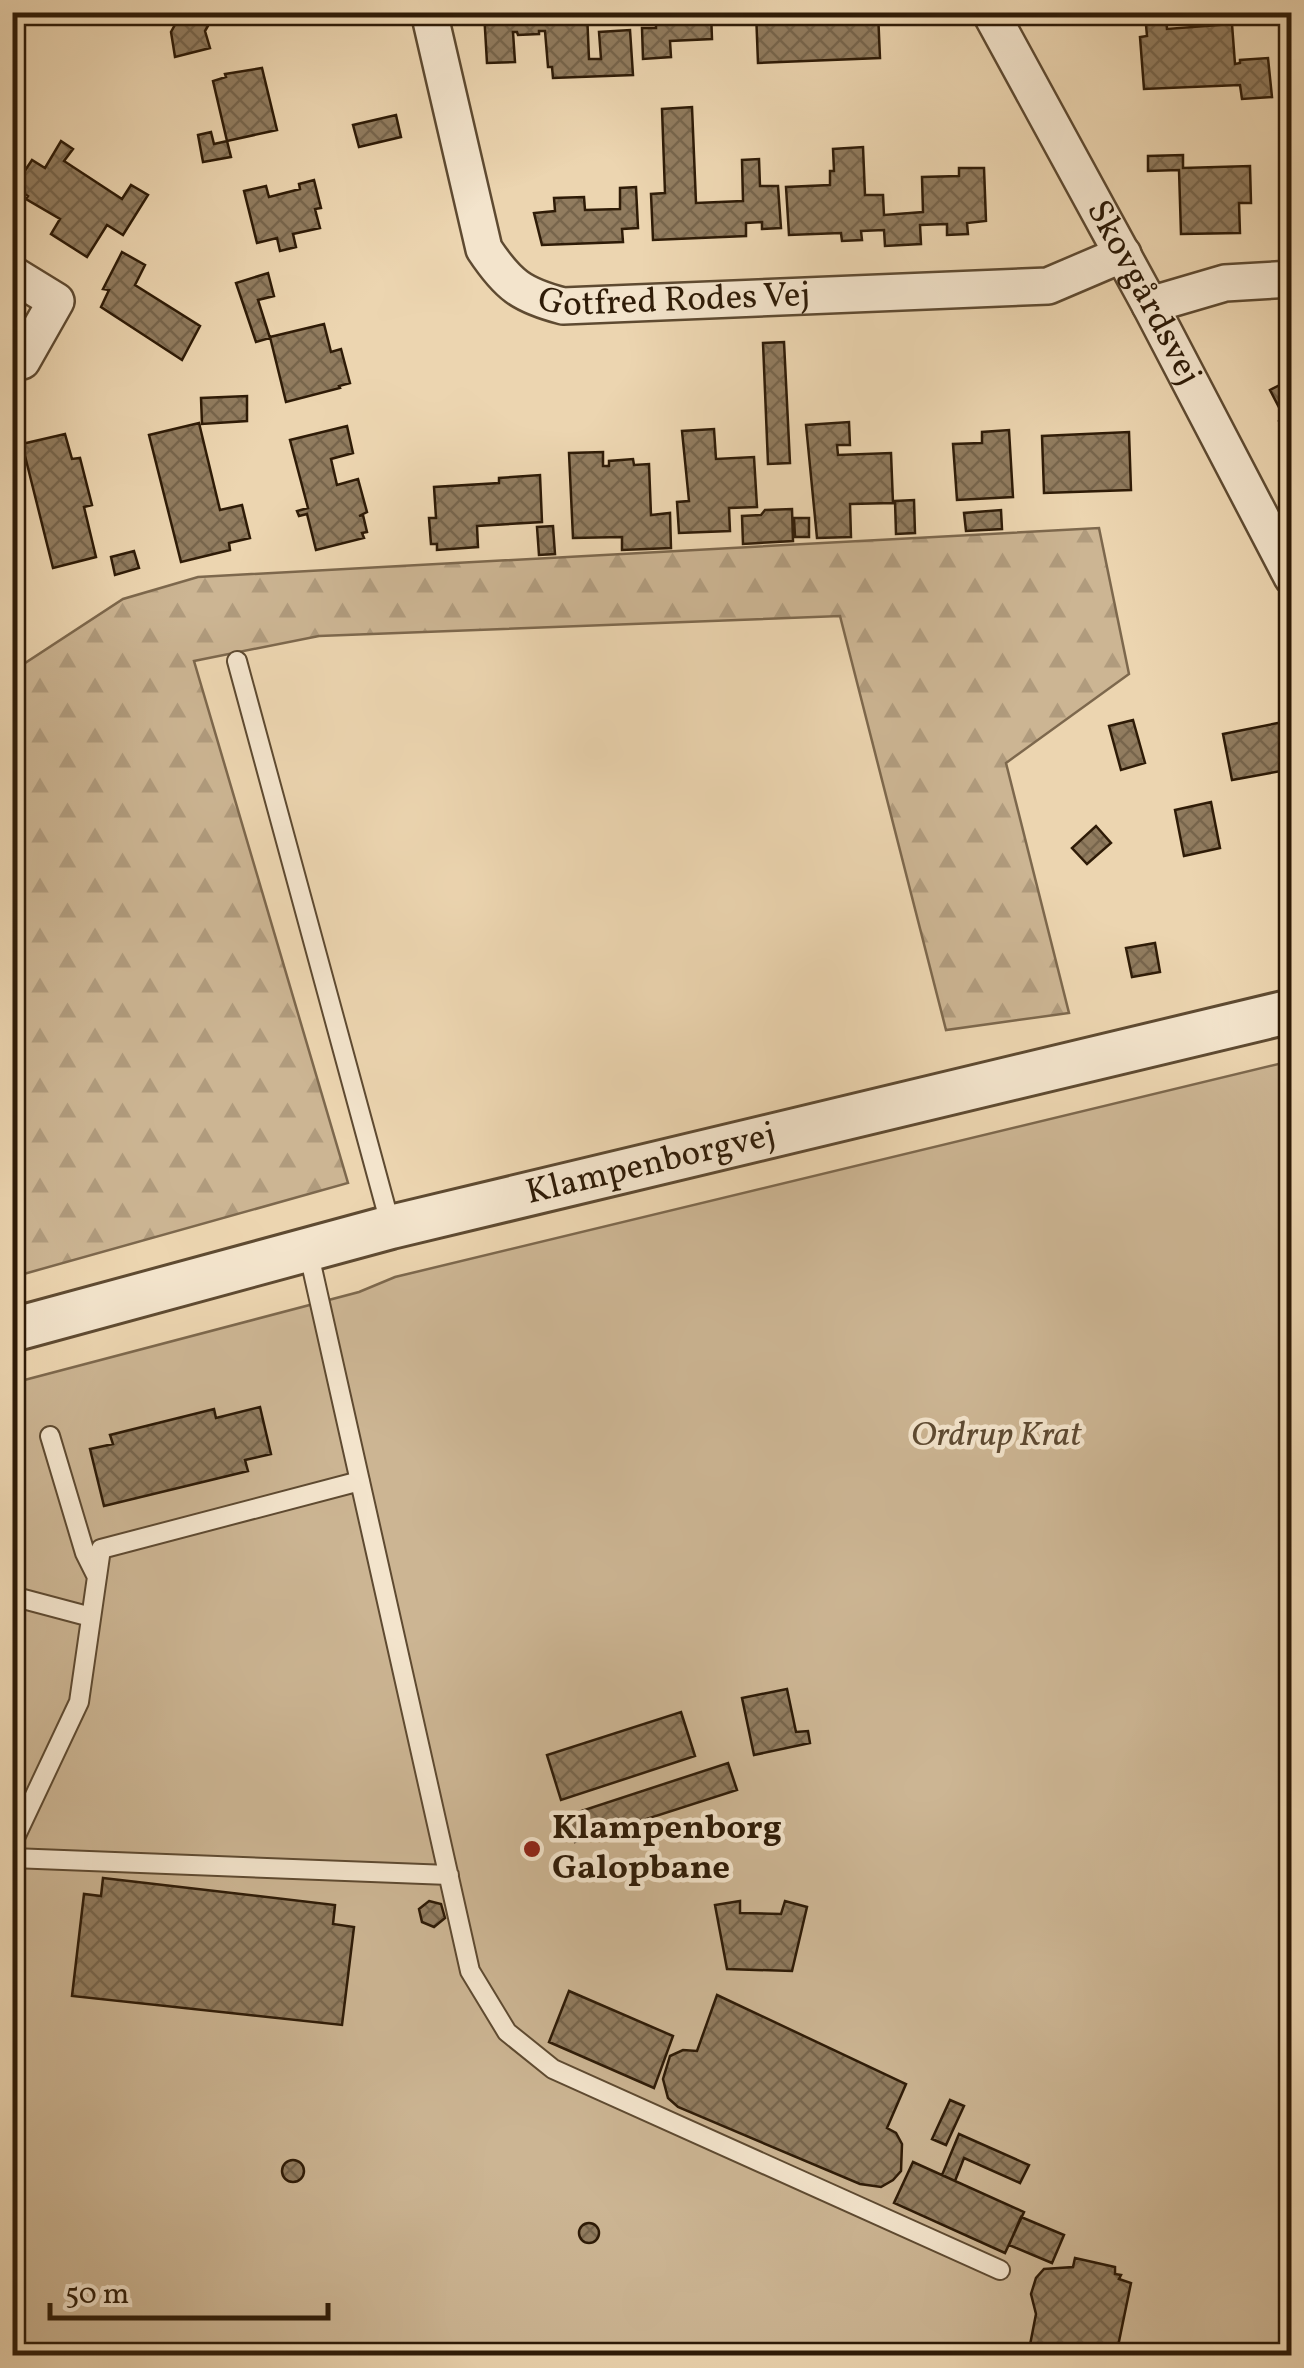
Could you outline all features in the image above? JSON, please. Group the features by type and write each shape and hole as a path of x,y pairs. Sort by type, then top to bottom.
{"street":[{"name":"Gotfred Rodes Vej","path":"429,12 484,249 505,280 531,298 563,306 1048,286 1123,254"},
{"name":"Skovgårdsvej","path":"990,12 1123,254 1292,577"},
{"path":"12,274 56,301 22,361"},
{"path":"1150,305 1225,283 1292,279"},
{"name":"Klampenborgvej","path":"12,1330 392,1227 1292,1011"}],"lane":[{"path":"237,662 392,1227"},
{"path":"308,1250 470,1971 507,2032 552,2069 1000,2270"},
{"path":"50,1436 85,1553 97,1577"},
{"path":"12,1844 78,1702 101,1548 360,1481"},
{"path":"12,1596 91,1617"},
{"path":"12,1858 449,1875"},
{"path":"12,2352 32,2356"}],"green space":[{"path":"1099,528 1129,674 1006,763 1069,1013 946,1030 840,616 319,636 194,661 348,1183 13,1277 13,671 123,599 198,577"},
{"name":"Ordrup Krat","path":"1291,1061 1291,2355 13,2356 13,1383 359,1292 395,1277"}],"building":[{"path":"182,12 216,12 205,31 210,48 175,57 171,32"},
{"path":"484,12 587,12 589,59 601,59 599,32 630,30 633,75 553,78 552,67 548,67 545,31 518,35 513,32 515,62 487,63"},
{"path":"656,12 711,12 712,39 670,41 671,57 643,59 642,28 656,28"},
{"path":"756,12 878,12 880,58 758,63"},
{"path":"1166,12 1167,29 1232,24 1235,64 1240,60 1268,58 1272,97 1242,99 1240,85 1144,89 1140,37 1147,36 1145,14"},
{"path":"262,68 277,130 227,141 213,81 226,77 225,74"},
{"path":"692,107 696,203 743,201 742,160 759,159 760,186 778,186 781,228 762,229 762,222 746,223 746,236 653,240 651,194 665,193 662,109"},
{"path":"396,115 401,137 359,147 353,125"},
{"path":"211,132 214,144 227,141 231,157 203,162 198,135"},
{"path":"61,141 73,149 64,161 122,199 131,185 148,195 123,235 107,225 87,257 51,234 60,219 14,187 32,160 45,168"},
{"path":"863,147 865,195 883,195 884,215 923,212 922,177 959,176 959,168 984,168 986,221 967,223 968,234 947,235 947,224 920,225 921,244 885,246 884,230 861,231 862,240 842,241 841,233 789,235 786,187 830,185 833,149"},
{"path":"1183,155 1183,168 1250,166 1251,203 1239,203 1240,233 1181,234 1179,170 1148,171 1148,156"},
{"path":"314,180 321,208 315,209 320,228 293,234 296,247 280,251 277,238 257,243 244,191 266,186 269,197 300,189 299,184"},
{"path":"636,187 638,228 622,229 623,242 542,245 534,213 555,211 554,198 584,197 585,210 620,209 620,188"},
{"path":"122,252 145,265 135,285 200,326 182,360 101,307 109,290 103,289"},
{"path":"268,273 274,296 258,300 270,338 256,342 236,283"},
{"path":"324,324 331,352 341,349 350,383 286,402 270,337"},
{"path":"784,342 790,463 768,464 763,343"},
{"path":"1292,379 1292,430 1289,425 1283,429 1279,421 1284,417 1270,390"},
{"path":"247,396 247,421 202,424 201,398"},
{"path":"849,422 850,445 837,445 838,455 891,453 893,503 850,504 851,537 817,538 806,425"},
{"path":"199,423 220,510 242,505 250,538 229,543 230,550 181,562 149,435"},
{"path":"347,426 353,453 331,459 337,485 358,479 367,512 359,516 363,515 367,532 362,533 364,538 316,550 307,514 299,516 297,511 308,508 290,440"},
{"path":"714,429 716,459 754,457 757,507 729,508 730,531 679,533 677,502 689,501 682,431"},
{"path":"1009,430 1013,497 957,500 953,444 982,443 982,432"},
{"path":"1129,432 1131,490 1044,493 1042,436"},
{"path":"65,434 72,459 80,458 92,505 84,507 96,557 53,568 22,444"},
{"path":"603,452 603,466 609,466 609,461 633,459 634,465 649,464 651,515 670,513 671,548 622,550 622,537 573,538 569,453"},
{"path":"540,475 542,522 477,526 478,547 437,550 437,544 431,544 429,518 436,518 434,487 499,483 499,478"},
{"path":"914,500 915,533 896,534 895,501"},
{"path":"792,509 793,541 743,544 742,516"},
{"path":"1001,510 1002,529 966,531 964,513"},
{"path":"794,518 809,518 809,537 795,537"},
{"path":"553,526 555,554 539,555 537,527"},
{"path":"134,551 139,568 115,575 111,557"},
{"path":"1133,720 1145,763 1121,770 1109,726"},
{"path":"1283,722 1292,769 1232,780 1223,734"},
{"path":"1211,802 1220,848 1184,856 1175,810"},
{"path":"1096,826 1111,843 1087,864 1072,848"},
{"path":"1155,943 1160,972 1132,977 1126,948"},
{"path":"260,1407 271,1454 245,1460 248,1471 104,1506 90,1449 113,1444 110,1435 214,1409 216,1418"},
{"path":"787,1689 796,1732 808,1731 810,1743 754,1755 742,1698"},
{"path":"681,1712 695,1756 561,1800 547,1755"},
{"path":"728,1763 737,1790 575,1842 566,1816"},
{"path":"103,1878 335,1905 333,1924 354,1927 342,2025 72,1996 84,1894 101,1896"},
{"path":"429,1901 441,1904 445,1918 434,1927 422,1922 419,1909"},
{"path":"740,1901 740,1913 781,1914 785,1901 807,1907 792,1971 727,1969 715,1905"},
{"path":"569,1991 673,2036 654,2088 549,2042"},
{"path":"717,1995 906,2084 887,2128 896,2133 902,2144 901,2171 893,2180 881,2187 860,2184 678,2107 668,2098 663,2079 670,2056 683,2050 697,2051"},
{"path":"950,2100 964,2106 946,2145 932,2139"},
{"path":"959,2134 1029,2165 1020,2183 964,2158 955,2181 942,2175"},
{"path":"293,2160 301,2163 301,2179 293,2182 285,2179 282,2171 285,2163"},
{"path":"913,2162 1024,2212 1005,2253 894,2203"},
{"path":"1021,2217 1064,2235 1052,2263 1009,2245"},
{"path":"589,2223 599,2233 589,2243 579,2233"},
{"path":"1075,2258 1115,2267 1115,2274 1121,2275 1119,2279 1131,2283 1116,2356 1055,2356 1029,2350 1036,2314 1031,2294 1036,2278 1044,2269 1073,2267"}],"place":[{"name":"Klampenborg Galopbane","path":"532,1849"}]}
